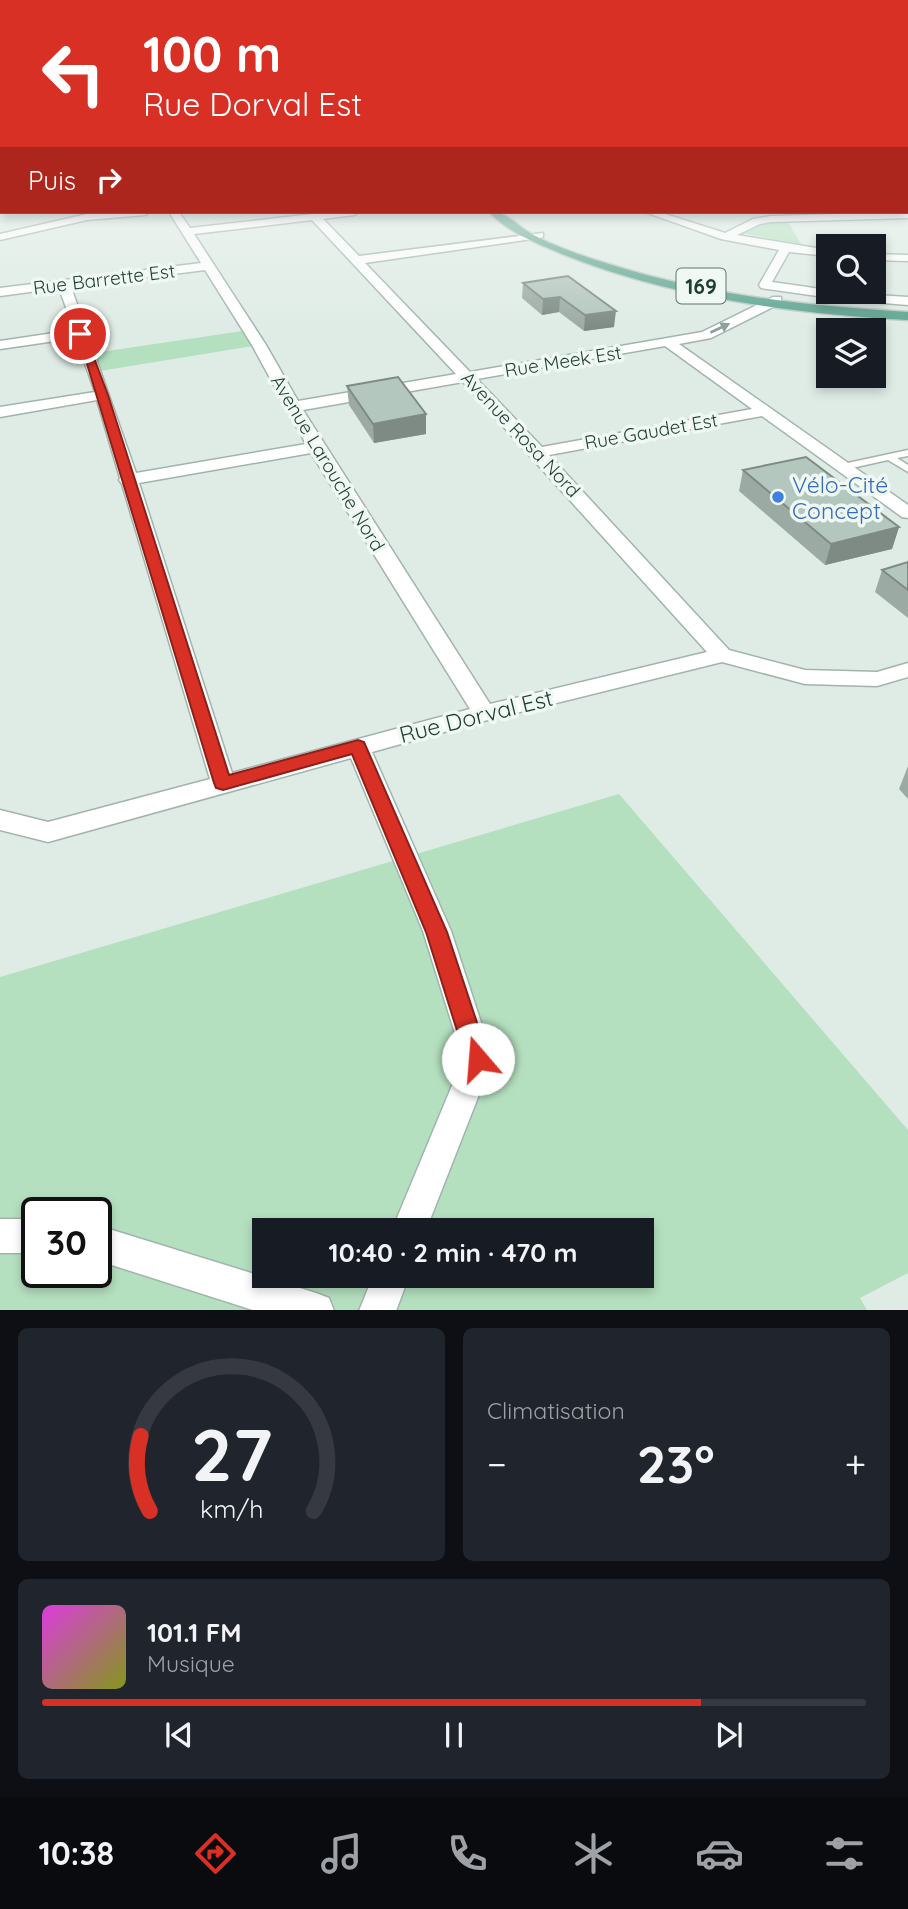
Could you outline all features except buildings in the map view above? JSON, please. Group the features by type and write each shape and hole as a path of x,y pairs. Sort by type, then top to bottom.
{"main road":[{"path":"497,214 565,253 606,267 772,302 908,316"},
{"path":"510,214 533,235"},
{"path":"772,302 908,310"}],"street":[{"path":"44,214 48,226"},
{"path":"0,237 86,217 121,214"},
{"name":"Avenue Larouche Nord","path":"175,214 259,345 316,447 484,713"},
{"path":"187,232 338,214"},
{"path":"656,214 725,237 785,249 816,252"},
{"path":"725,237 757,221 771,219 908,215"},
{"name":"Avenue Rosa Nord","path":"315,217 538,452 722,654"},
{"path":"358,260 533,235"},
{"path":"785,249 765,285 908,301"},
{"path":"886,257 908,258"},
{"name":"Rue Barrette Est","path":"0,292 208,265"},
{"path":"64,284 103,395 127,480 223,783"},
{"name":"Rue Meek Est","path":"292,407 706,335 772,302"},
{"path":"0,345 80,334"},
{"path":"669,343 908,513"},
{"path":"0,412 103,395"},
{"name":"Rue Gaudet Est","path":"538,452 764,411"},
{"path":"127,480 316,447"},
{"name":"Rue Dorval Est","path":"0,820 48,832 484,713 722,654 805,677 877,679 908,670"},
{"path":"358,747 437,932 478,1059 414,1218"},
{"path":"0,1236 21,1236"},
{"path":"112,1247 313,1310"},
{"path":"377,1310 386,1288"}],"lane":[{"path":"843,467 908,453"},
{"path":"889,457 908,469"}],"green space":[{"path":"786,219 801,244 740,233 764,221"},
{"path":"249,330 259,345 94,372 87,354"},
{"path":"619,794 908,1130 908,1273 860,1298 867,1310 0,1310 0,977"}],"place":[{"name":"Vélo-Cité Concept","path":"778,497"}],"route":[{"path":"80,334 103,395 127,480 223,783 358,747 437,932 478,1059"}]}
